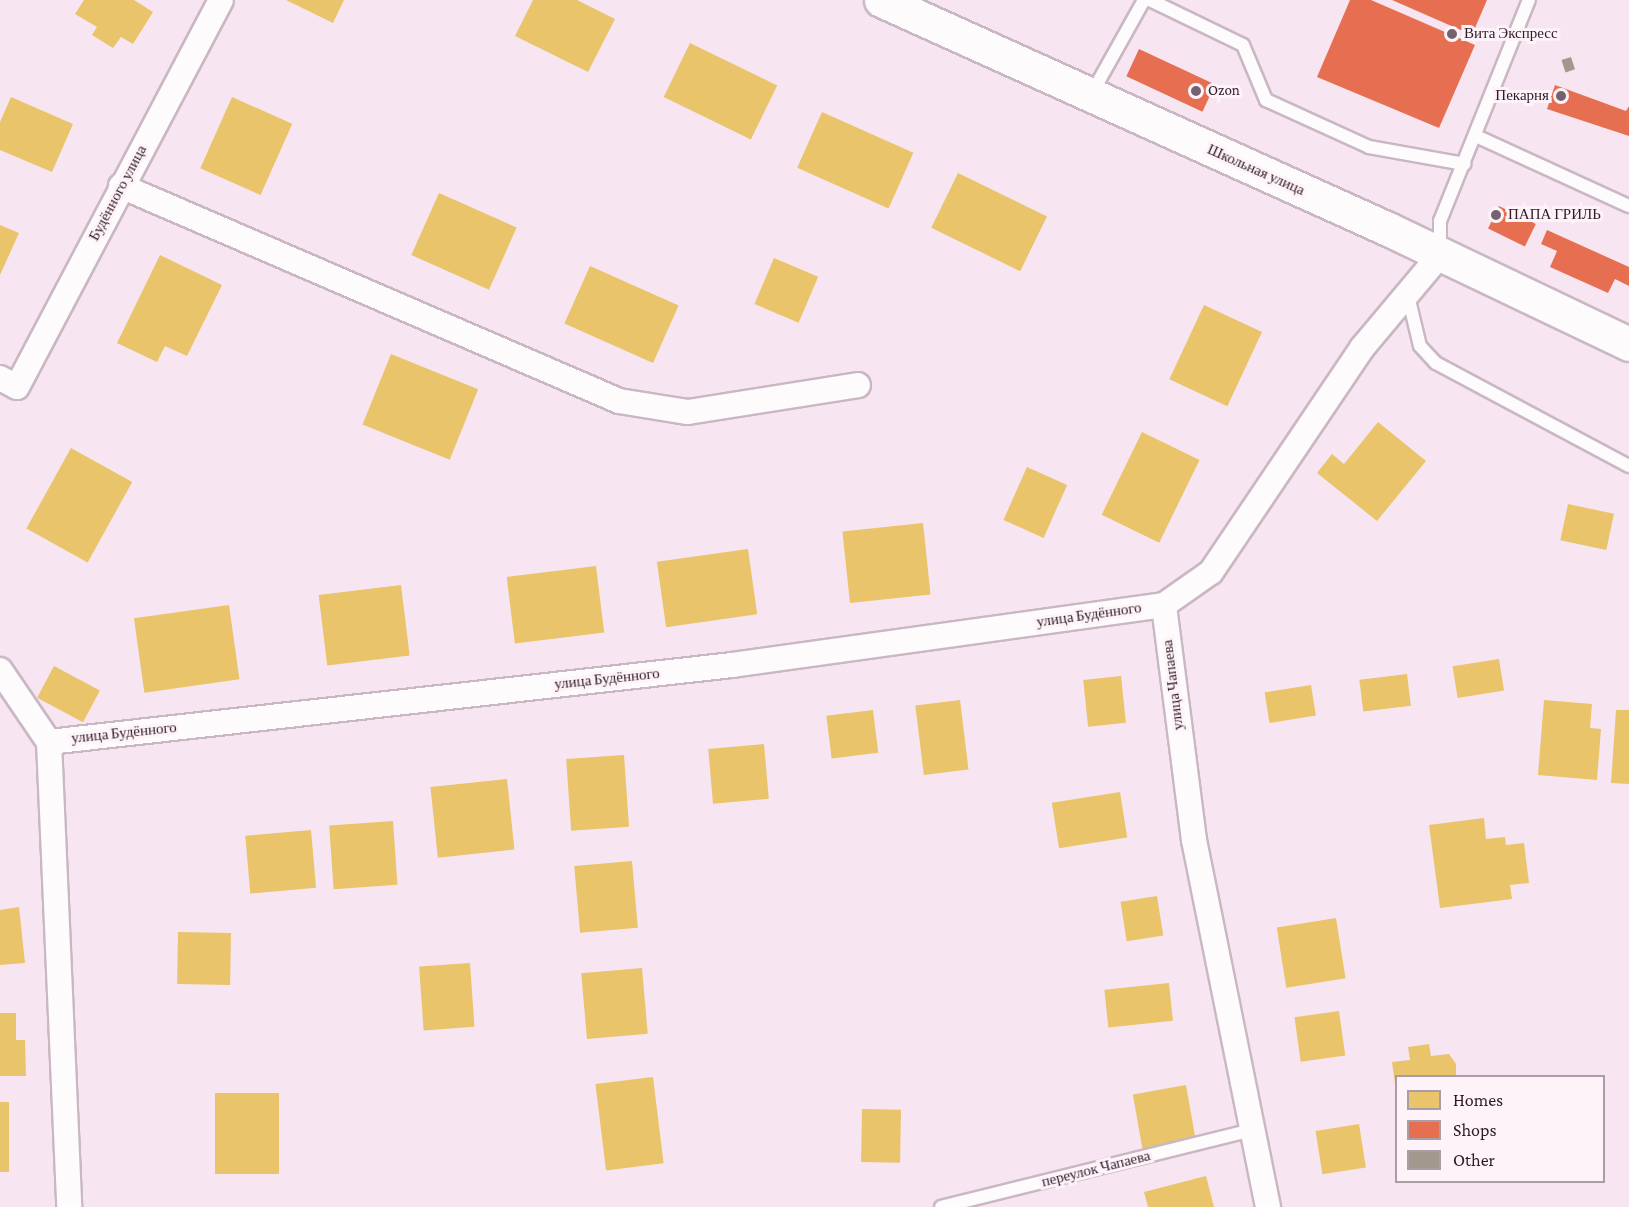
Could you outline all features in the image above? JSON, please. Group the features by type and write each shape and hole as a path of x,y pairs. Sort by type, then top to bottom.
{"street":[{"name":"Будённого улица","path":"8,383 121,186 221,0"},
{"name":"Школьная улица","path":"881,0 1441,254 1629,344"},
{"path":"121,186 619,401 687,412 858,385"},
{"path":"1164,605 1211,572 1362,348 1441,254"},
{"name":"улица Будённого","path":"49,742 732,665 1164,605"},
{"name":"улица Чапаева","path":"1164,605 1194,840 1268,1207"},
{"path":"0,670 49,742 69,1207"}],"lane":[{"path":"1091,96 1144,0"},
{"path":"1150,0 1243,45 1266,100 1369,147 1464,164"},
{"path":"1441,254 1440,221 1529,0"},
{"path":"1476,136 1629,206"},
{"path":"1408,296 1420,346 1436,363 1629,466"},
{"name":"переулок Чапаева","path":"941,1207 1252,1130"}],"building: Homes":[{"path":"84,0 134,0 153,12 133,44 121,37 113,48 92,35 97,27 75,14"},
{"path":"286,0 344,0 333,23"},
{"path":"533,0 577,0 615,19 588,72 515,36"},
{"path":"690,43 777,86 751,139 664,97"},
{"path":"11,97 73,124 52,172 0,150 0,122"},
{"path":"232,97 292,124 261,195 200,168"},
{"path":"822,112 913,153 889,208 797,168"},
{"path":"958,173 1047,216 1020,271 931,228"},
{"path":"439,193 517,228 489,290 411,255"},
{"path":"0,225 19,233 0,275"},
{"path":"160,255 222,285 187,356 165,346 157,362 117,343"},
{"path":"774,258 818,277 799,323 754,304"},
{"path":"590,266 679,305 653,363 564,324"},
{"path":"1204,305 1262,332 1227,406 1169,379"},
{"path":"391,354 478,389 450,460 363,424"},
{"path":"1378,422 1426,461 1377,521 1317,473 1332,454 1344,464"},
{"path":"1142,432 1200,460 1159,543 1102,515"},
{"path":"71,448 132,482 88,562 26,528"},
{"path":"1027,467 1067,485 1044,538 1003,520"},
{"path":"1568,504 1614,514 1606,550 1560,540"},
{"path":"923,523 931,595 850,603 842,531"},
{"path":"748,549 757,614 666,627 657,562"},
{"path":"596,566 604,633 515,643 507,577"},
{"path":"401,585 410,655 327,666 319,595"},
{"path":"229,605 239,679 144,693 134,618"},
{"path":"1499,659 1504,691 1458,698 1453,666"},
{"path":"54,666 100,690 83,722 37,698"},
{"path":"1407,674 1411,706 1363,712 1359,680"},
{"path":"1121,676 1126,723 1088,727 1083,680"},
{"path":"1311,685 1316,716 1269,723 1265,692"},
{"path":"960,700 969,769 924,775 915,705"},
{"path":"1544,700 1592,704 1590,728 1601,729 1597,780 1538,775"},
{"path":"873,710 878,753 832,758 826,716"},
{"path":"1616,710 1629,710 1629,784 1611,783"},
{"path":"764,744 769,799 713,804 708,749"},
{"path":"624,755 629,827 571,831 566,759"},
{"path":"507,779 514,850 438,858 430,787"},
{"path":"1120,792 1127,837 1059,848 1052,803"},
{"path":"1484,818 1486,839 1505,837 1506,845 1524,843 1529,883 1510,885 1512,899 1440,908 1429,825"},
{"path":"393,821 397,885 334,889 329,825"},
{"path":"311,830 316,888 250,894 245,836"},
{"path":"632,861 638,928 580,933 574,866"},
{"path":"1157,896 1163,936 1127,941 1120,902"},
{"path":"19,907 25,963 0,965 0,910"},
{"path":"1336,918 1346,978 1286,988 1277,927"},
{"path":"178,932 231,933 230,985 177,984"},
{"path":"470,963 474,1027 424,1030 419,967"},
{"path":"642,968 648,1034 587,1039 581,973"},
{"path":"1169,983 1173,1021 1108,1028 1104,990"},
{"path":"1339,1011 1345,1056 1301,1062 1294,1017"},
{"path":"0,1013 16,1013 16,1040 25,1040 26,1076 0,1076"},
{"path":"1429,1044 1431,1056 1449,1054 1456,1064 1456,1075 1395,1075 1395,1084 1392,1062 1410,1060 1408,1047"},
{"path":"653,1077 664,1163 606,1170 595,1084"},
{"path":"1186,1085 1196,1140 1143,1150 1133,1094"},
{"path":"215,1093 279,1093 279,1174 215,1174"},
{"path":"0,1102 9,1102 9,1172 0,1172"},
{"path":"862,1109 901,1110 900,1163 861,1162"},
{"path":"1359,1124 1366,1167 1322,1174 1316,1131"},
{"path":"1206,1176 1214,1207 1148,1207 1144,1192"}],"building: Shops":[{"path":"1350,0 1371,0 1475,45 1439,128 1317,77"},
{"path":"1392,0 1487,0 1472,35"},
{"path":"1139,49 1215,84 1202,112 1126,76"},
{"path":"1555,85 1626,111 1629,106 1629,136 1547,109"},
{"path":"1499,206 1536,224 1525,246 1488,228"},
{"path":"1547,230 1629,267 1629,286 1615,279 1608,293 1550,267 1557,251 1541,244"}],"building: Other":[{"path":"1571,57 1575,69 1566,72 1561,60"}],"place":[{"name":"Вита Экспресс","path":"1452,34"},
{"name":"Ozon","path":"1196,91"},
{"name":"Пекарня","path":"1561,96"},
{"name":"ПАПА ГРИЛЬ","path":"1496,215"}]}
